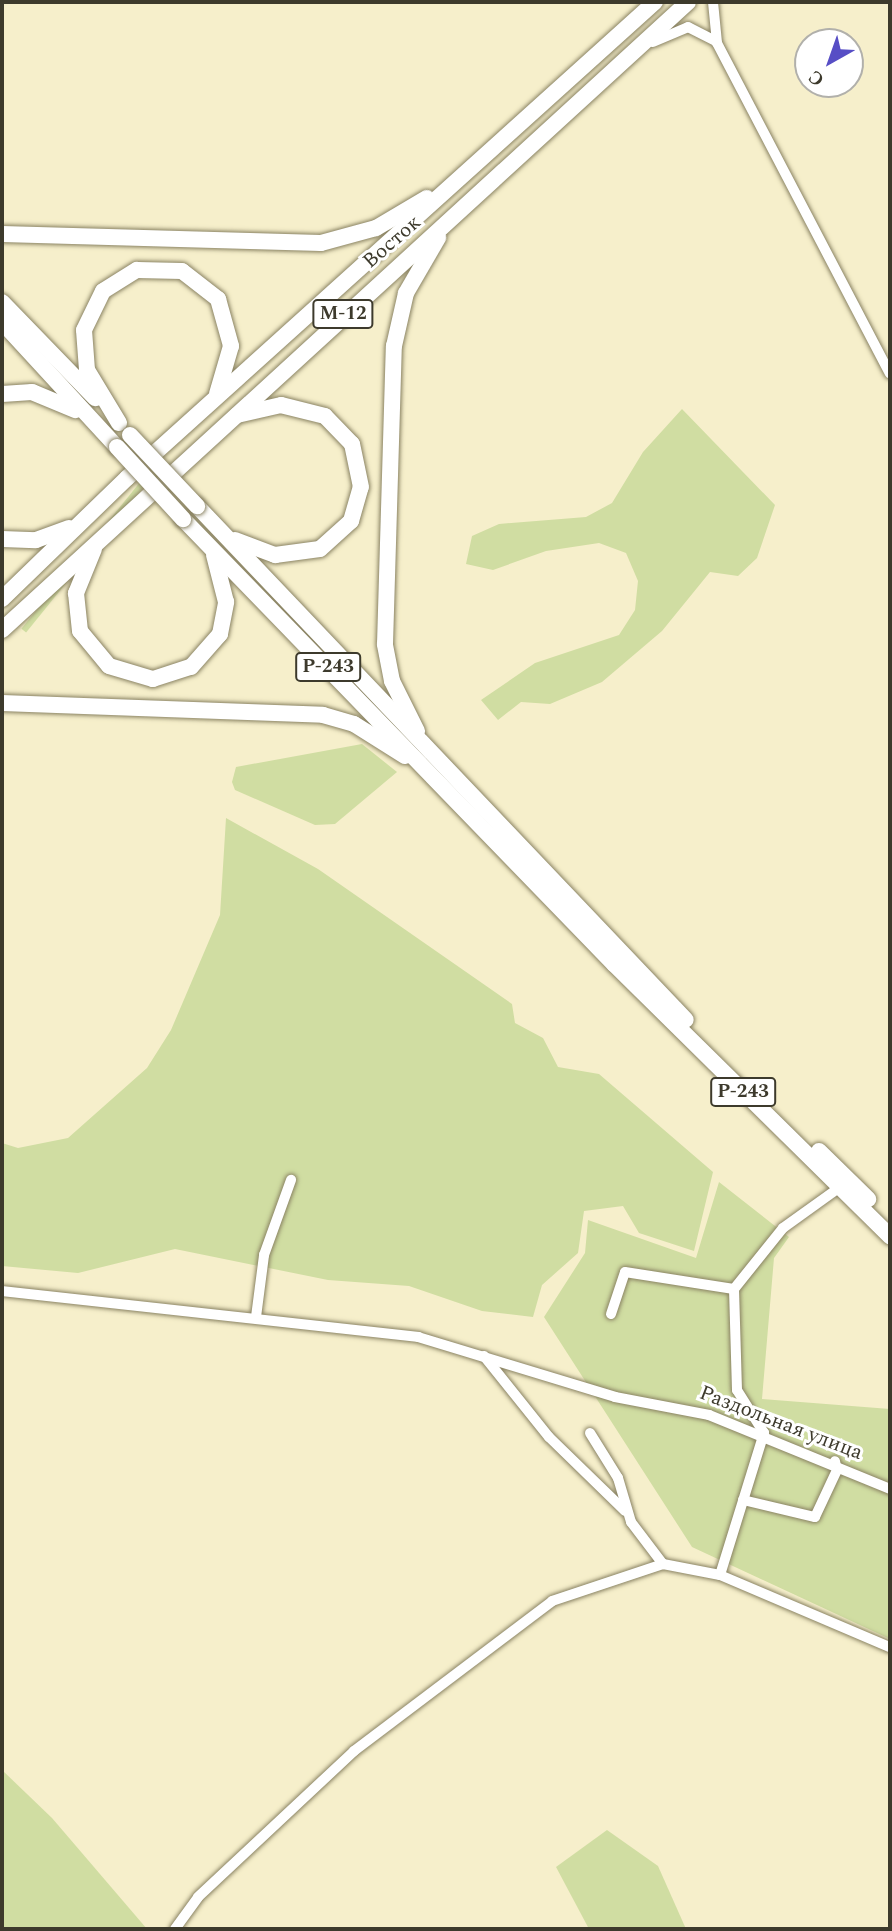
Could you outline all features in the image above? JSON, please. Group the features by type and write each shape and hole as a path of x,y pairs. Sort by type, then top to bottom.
{"highway":[{"name":"Восток","path":"2,599 86,517 655,2"},
{"name":"Восток","path":"2,630 229,419 545,136 688,2"},
{"path":"2,234 321,243 397,217 484,154"},
{"path":"517,160 433,244 411,282 395,331 385,644 398,695 435,759 890,1221"},
{"path":"125,429 87,370 84,330 103,291 144,268 192,275 223,306 230,361 211,403"},
{"path":"2,302 125,429"},
{"path":"2,322 113,442"},
{"path":"2,394 54,398 113,442"},
{"path":"217,527 256,550 303,554 339,535 361,487 352,444 318,412 270,405 229,419"},
{"name":"Р-243","path":"125,429 435,759"},
{"name":"Р-243","path":"113,442 183,519 446,789 890,1236"},
{"path":"2,539 36,540 86,517"},
{"path":"98,541 76,593 80,631 109,666 153,679 191,667 220,634 226,602 210,546"},
{"path":"2,702 323,715 370,734 446,789"}],"street":[{"path":"713,2 717,43 890,374"},
{"path":"545,136 666,33 693,27 717,43"},
{"path":"256,1317 264,1255 291,1180"},
{"path":"720,1575 764,1433 737,1391 734,1289 783,1228 840,1187"},
{"path":"611,1314 625,1272 734,1289"},
{"name":"Раздольная улица","path":"2,1291 418,1337 482,1354 615,1397 655,1403 764,1433 835,1461 890,1489"},
{"path":"482,1354 549,1437 625,1511 663,1563"},
{"path":"590,1433 618,1478 625,1511"},
{"path":"743,1500 815,1517 837,1470 835,1461"},
{"path":"175,1929 198,1897 291,1806 537,1610 663,1563 720,1575 890,1647"}],"green space":[{"path":"682,409 775,505 757,558 738,576 710,572 662,631 602,682 550,704 521,702 498,720 481,700 535,663 619,635 635,610 638,581 626,553 599,543 546,551 493,570 466,564 472,536 499,524 586,517 612,503 643,452"},
{"path":"141,481 146,485 26,632 21,629"},
{"path":"362,744 397,772 335,824 315,825 235,790 232,782 236,767"},
{"path":"226,818 318,869 512,1004 515,1023 543,1038 558,1067 599,1074 713,1172 694,1251 639,1233 623,1206 584,1211 578,1253 542,1285 533,1317 482,1311 409,1286 328,1280 175,1249 78,1273 2,1266 2,1143 18,1148 68,1138 147,1068 171,1030 220,915"},
{"path":"719,1182 789,1237 774,1258 762,1399 890,1409 890,1639 692,1547 544,1317 585,1253 588,1220 696,1258"},
{"path":"2,1770 52,1818 147,1929 2,1929"},
{"path":"607,1830 658,1866 686,1929 589,1929 556,1867"}]}
